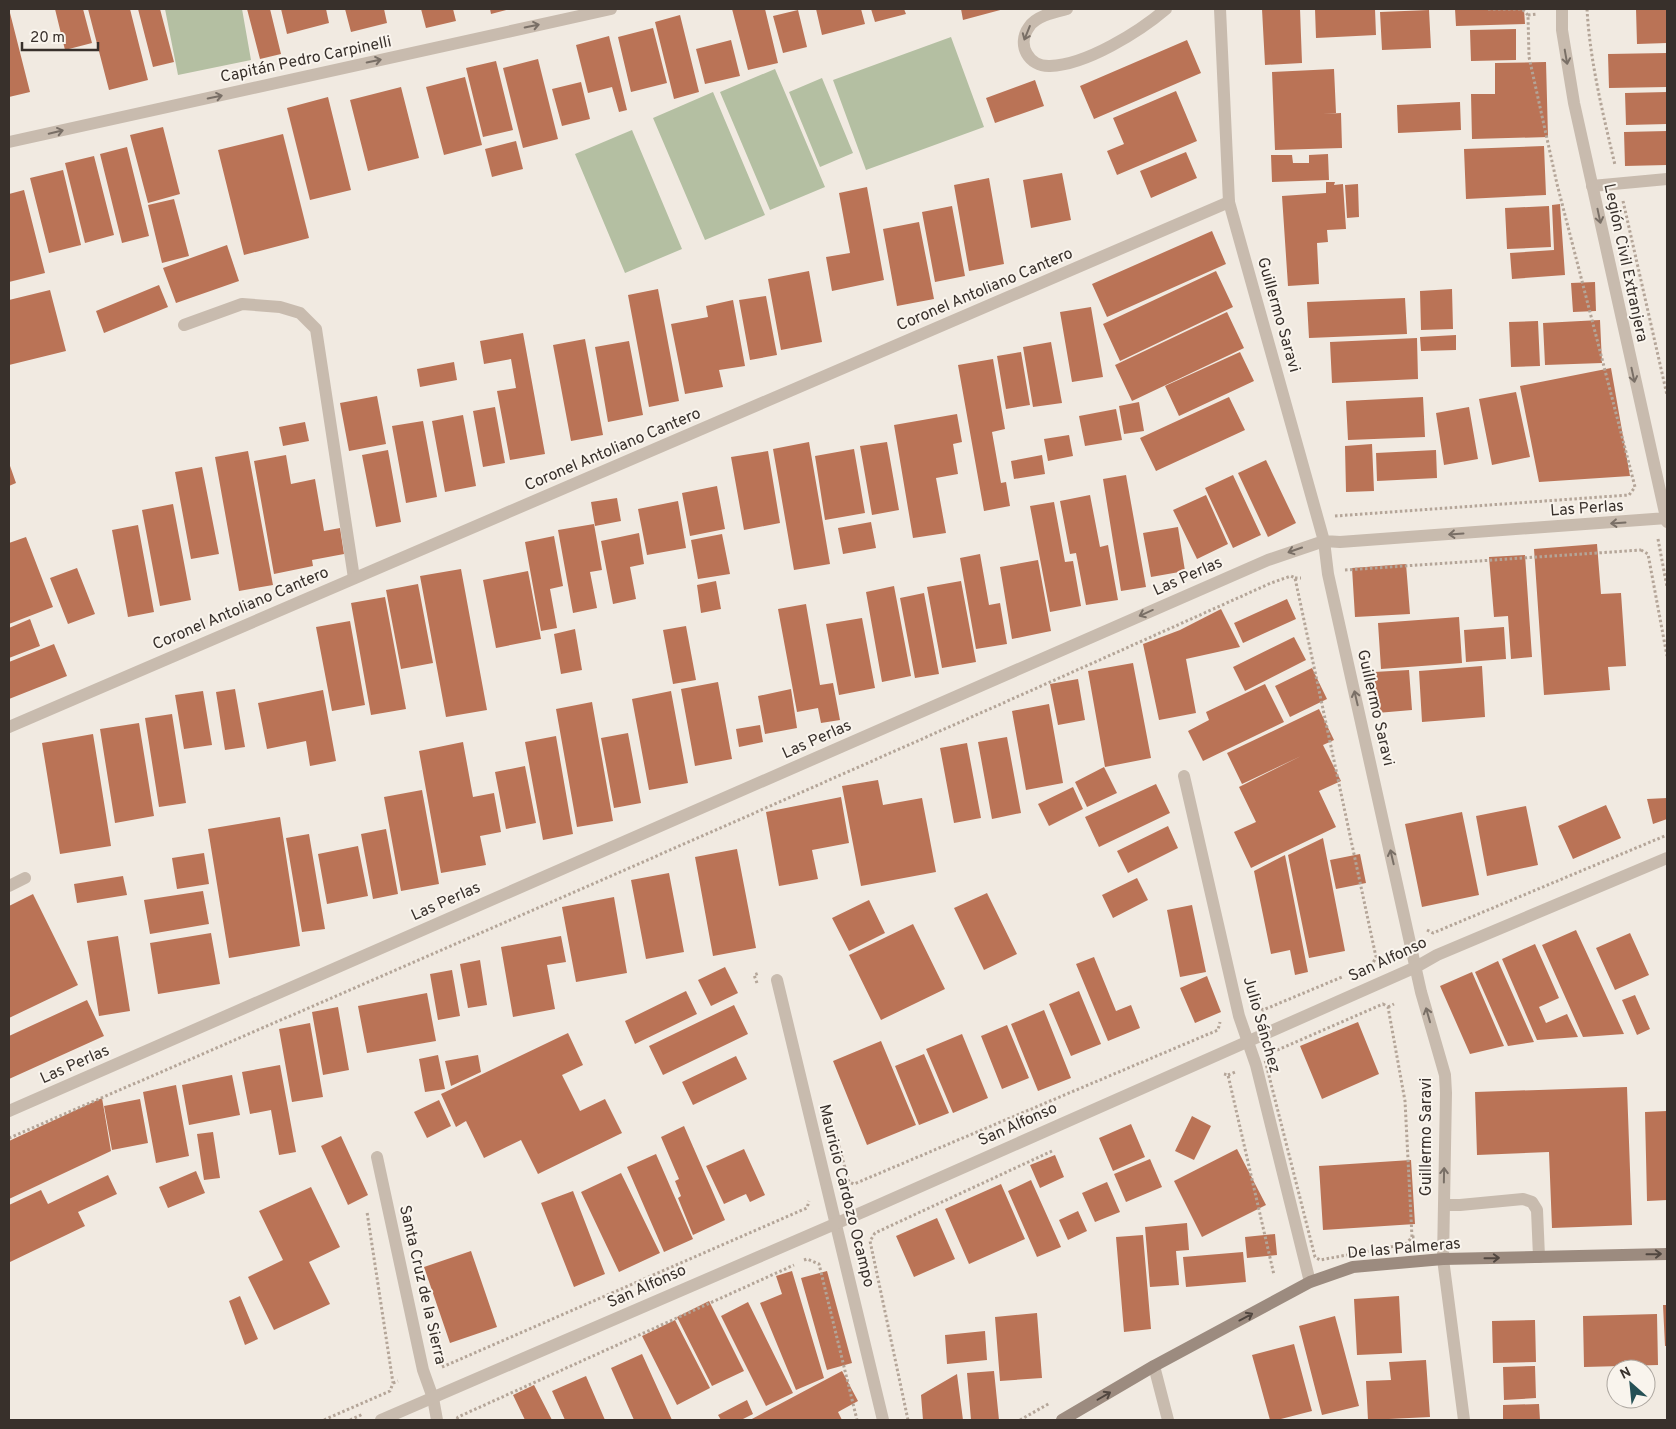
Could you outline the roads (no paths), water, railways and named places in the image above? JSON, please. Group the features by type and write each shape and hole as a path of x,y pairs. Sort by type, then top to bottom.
{"main road":[{"name":"De las Palmeras","path":"1062,1420 1154,1366 1310,1282 1353,1267 1443,1259 1667,1254"}],"street":[{"name":"Capitán Pedro Carpinelli","path":"9,142 611,9"},
{"path":"1066,9 1046,15 1029,25 1024,36 1023,45 1027,56 1035,64 1050,66 1069,63 1097,53 1136,32 1166,9"},
{"name":"Guillermo Saravi","path":"1220,9 1230,202 1324,541 1328,574 1421,992 1445,1075 1443,1259 1464,1420"},
{"name":"Legión Civil Extranjera","path":"1562,9 1562,30 1574,103 1664,520"},
{"path":"1592,186 1667,180"},
{"name":"Coronel Antoliano Cantero","path":"9,726 1230,202"},
{"path":"184,325 242,304 280,307 300,313 316,329 354,578"},
{"name":"Las Perlas","path":"9,1111 1268,560 1324,541 1340,542 1664,520"},
{"name":"Julio Sánchez","path":"1184,776 1237,1006 1246,1041 1256,1065 1310,1282"},
{"name":"San Alfonso","path":"381,1420 836,1223 1416,967 1437,956 1667,858"},
{"path":"9,886 25,878"},
{"name":"Mauricio Cardozo Ocampo","path":"777,980 883,1420"},
{"name":"Santa Cruz de la Sierra","path":"377,1157 423,1370 433,1398 437,1420"},
{"path":"1444,1205 1523,1199 1532,1202 1538,1210 1539,1257"},
{"path":"1154,1366 1168,1420"}]}
